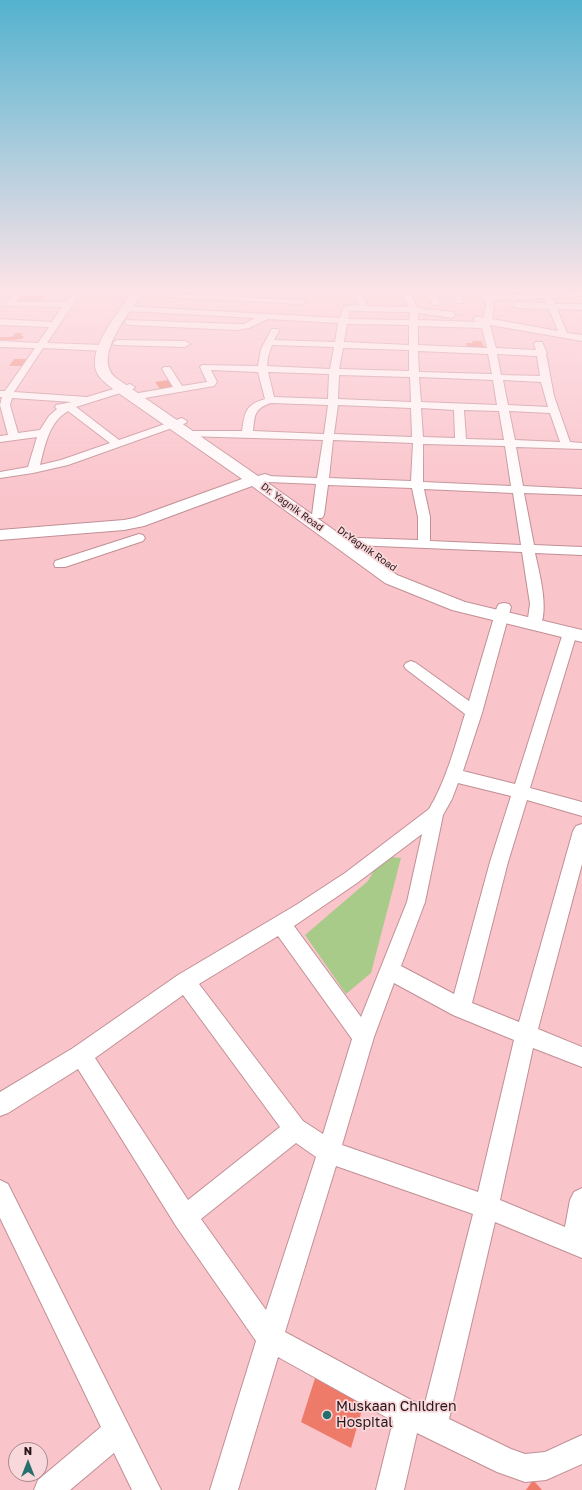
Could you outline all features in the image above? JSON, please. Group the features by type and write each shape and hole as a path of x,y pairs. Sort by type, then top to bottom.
{"street":[{"path":"14,437 5,406 4,394 28,362"},
{"name":"Dr. Yagnik Road","path":"100,362 103,373 261,480 390,579 459,606 503,612 578,632"},
{"path":"33,470 43,433 55,417 67,407 88,400 131,392 179,390 211,384 212,382 201,362"},
{"path":"263,362 262,370 270,400"},
{"path":"318,515 327,437 333,402 334,373 336,362"},
{"path":"415,362 418,441 417,485 424,517 424,544"},
{"path":"494,362 536,594 535,620"},
{"path":"543,362 545,379 566,445"},
{"path":"205,368 545,379"},
{"path":"167,369 179,390"},
{"path":"4,394 88,400"},
{"path":"246,434 250,414 256,405 270,400 554,410"},
{"path":"5,406 31,405 67,407 75,410 118,444"},
{"path":"459,406 461,442"},
{"path":"0,475 64,463 118,444 186,428 246,434 582,446"},
{"path":"0,439 43,433"},
{"path":"0,535 124,525 138,522 261,480 323,481 582,492"},
{"name":"Dr.Yagnik Road","path":"261,480 318,515 396,570 420,582 450,594 503,612"},
{"path":"60,564 138,538"},
{"path":"357,542 582,551"},
{"path":"224,1490 270,1338 330,1152 363,1037 416,902 435,814 444,799 474,713 503,612"},
{"path":"460,1008 499,862 578,632"},
{"path":"410,666 474,713"},
{"path":"453,775 582,809"},
{"path":"0,1105 81,1055 185,982 303,911 351,878 435,814"},
{"path":"433,1426 487,1207 526,1033 582,831"},
{"path":"281,924 363,1037"},
{"path":"390,971 460,1008 526,1033 582,1057"},
{"path":"185,982 296,1129 330,1152 487,1207 578,1245 582,1200"},
{"path":"81,1055 186,1216 270,1338 408,1414 507,1462 525,1468 546,1466 582,1449"},
{"path":"186,1216 296,1129"},
{"path":"0,1192 147,1490"},
{"path":"390,1490 408,1414"},
{"path":"48,1490 118,1431"}],"green space":[{"path":"382,856 401,858 371,973 346,994 305,935 368,881"}],"building":[{"path":"12,362 26,362 23,366 9,366"},
{"path":"168,380 174,388 161,390 155,382"},
{"path":"317,1372 366,1396 351,1448 301,1422"},
{"path":"533,1480 542,1490 526,1490"}],"place":[{"name":"Muskaan Children Hospital","path":"327,1415"}]}
